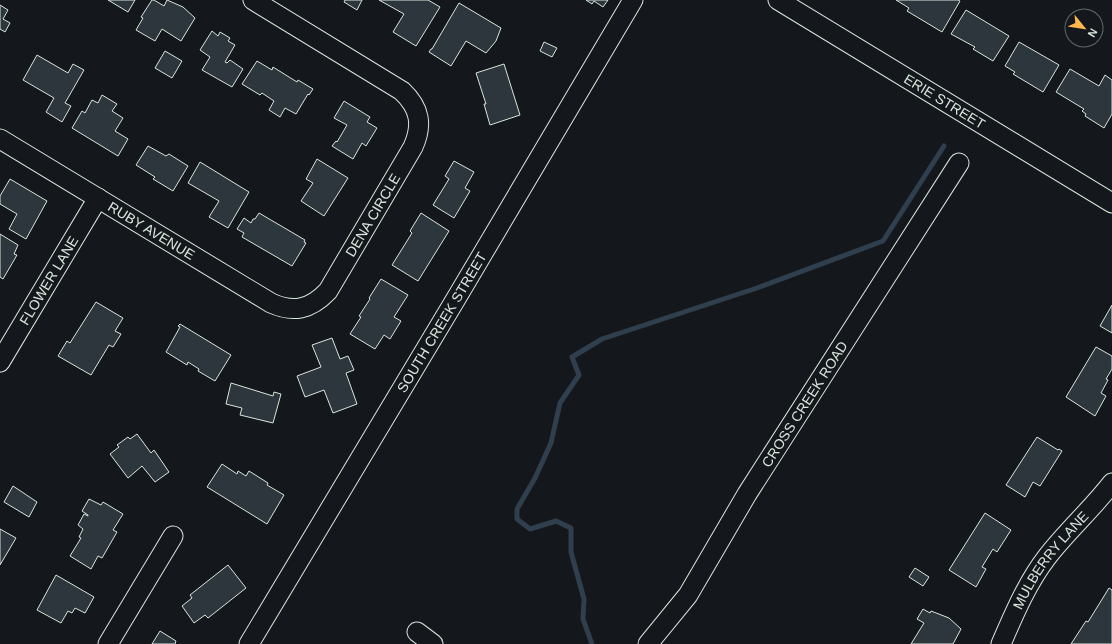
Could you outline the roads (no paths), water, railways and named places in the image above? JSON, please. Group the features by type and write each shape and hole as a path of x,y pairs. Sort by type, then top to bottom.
{"street":[{"name":"DENA CIRCLE","path":"253,0 402,91 410,98 416,108 420,122 418,137 413,147 328,291 320,300 307,307"},
{"name":"SOUTH CREEK STREET","path":"249,644 461,290 632,0"},
{"name":"ERIE STREET","path":"778,0 1112,203"},
{"name":"RUBY AVENUE","path":"0,139 271,303 292,309 307,307"},
{"name":"CROSS CREEK ROAD","path":"648,644 688,595 747,494 959,163"},
{"name":"FLOWER LANE","path":"0,362 98,198"},
{"name":"MULBERRY LANE","path":"1001,644 1018,604 1046,558 1063,537 1112,484"},
{"path":"108,644 173,536"},
{"path":"417,632 433,644"}],"waterway":[{"path":"592,644 583,619 584,599 571,552 571,528 556,521 530,529 517,519 517,509 535,478 551,443 560,403 579,375 572,357 602,339 757,288 883,241 944,146"}]}
